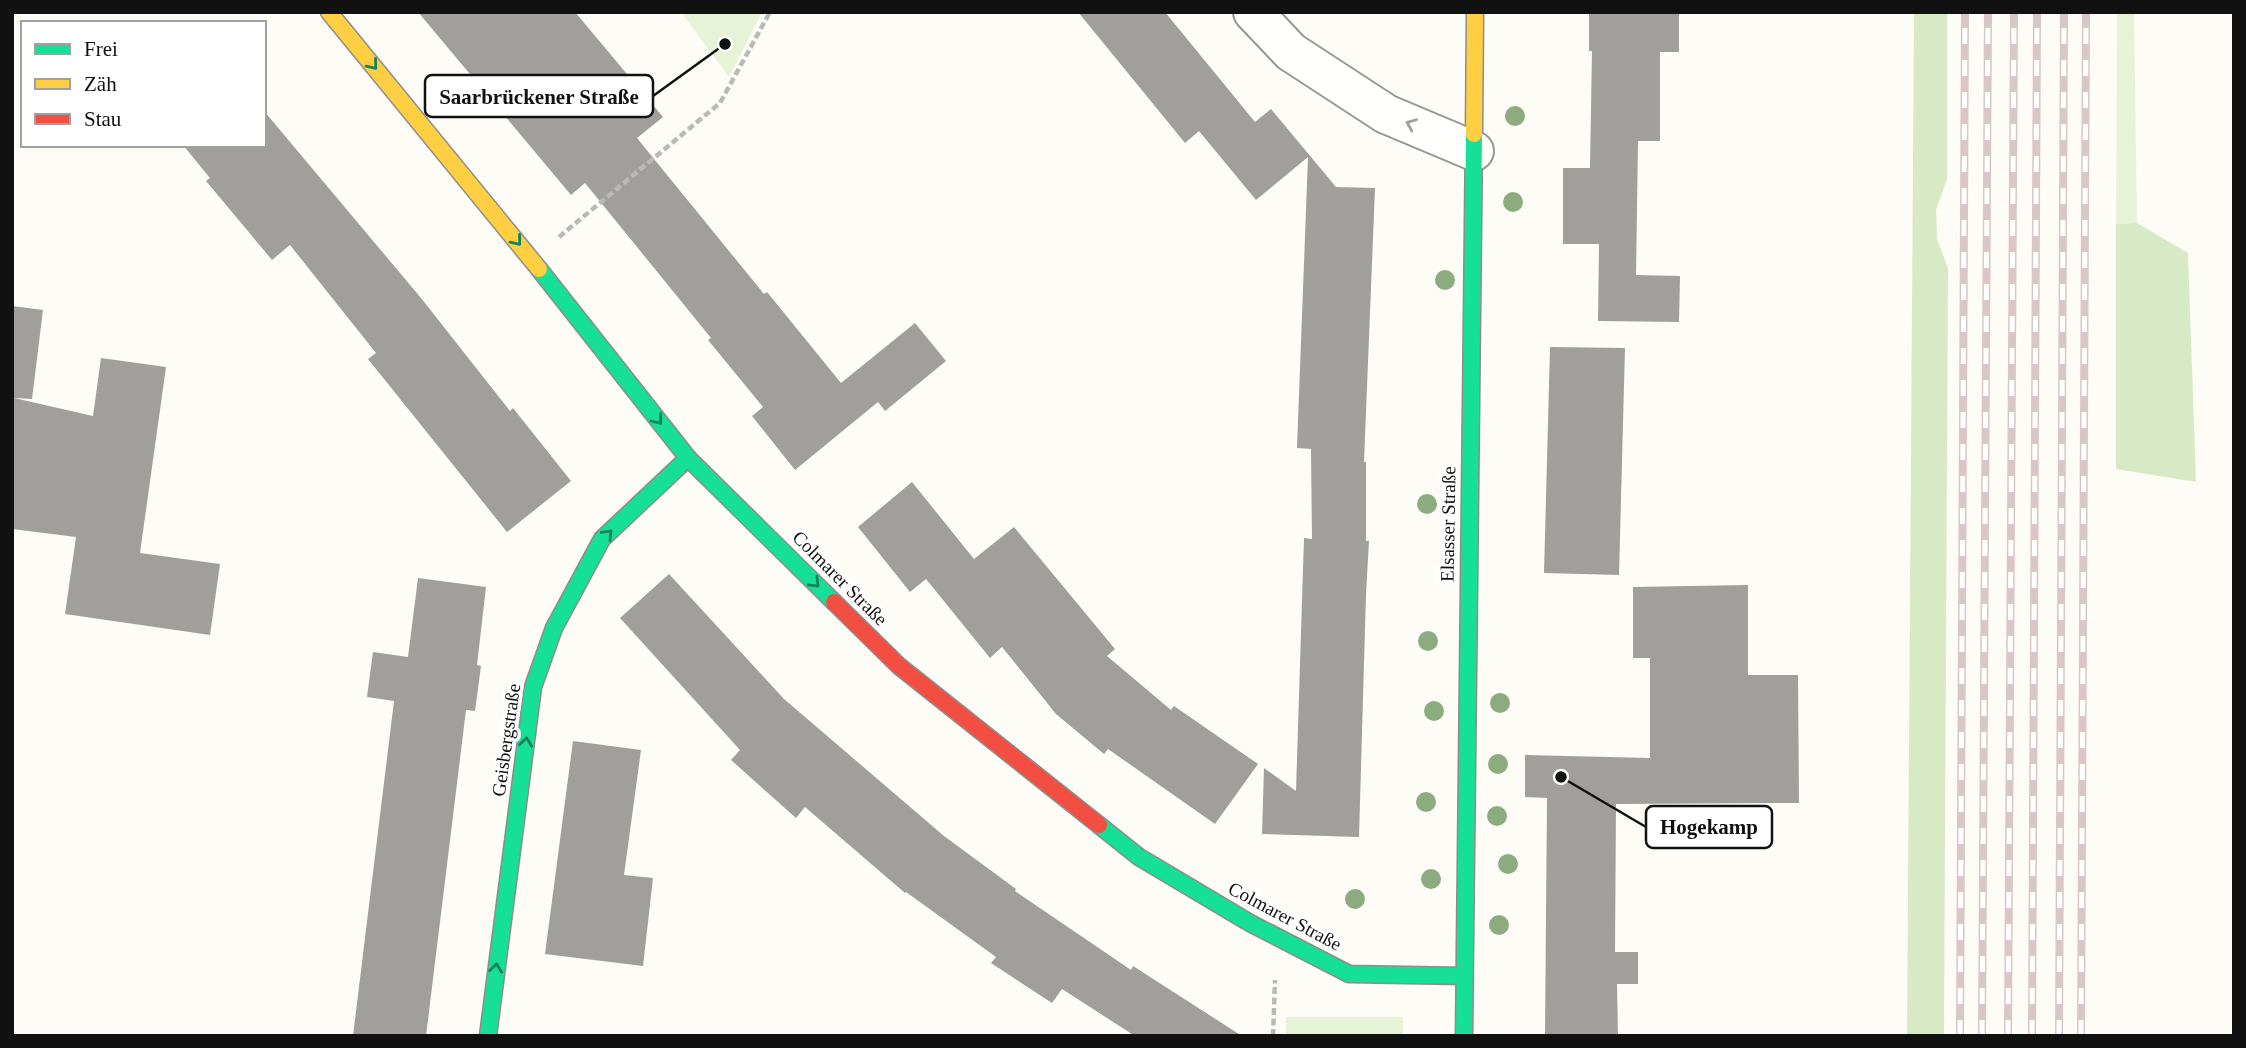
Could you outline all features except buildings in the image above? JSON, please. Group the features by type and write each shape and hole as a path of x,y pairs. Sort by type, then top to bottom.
{"street":[{"name":"Colmarer Straße","path":"329,12 532,260 688,458 899,666 1139,857 1250,923 1349,974 1463,976"},
{"path":"1253,12 1291,52 1386,114 1474,151"},
{"name":"Elsasser Straße","path":"1464,1036 1475,12"},
{"name":"Geisbergstraße","path":"488,1036 533,687 537,675 554,628 602,539 688,458"}],"path":[{"path":"532,260 720,103 770,12"},
{"path":"1273,1036 1278,937"}],"green space":[{"path":"681,12 762,12 729,77"},
{"path":"1914,12 1947,12 1947,179 1936,210 1937,239 1948,268 1944,1036 1907,1036"},
{"path":"2117,12 2134,12 2137,223 2116,224"},
{"path":"2137,223 2188,253 2196,482 2116,469 2116,224"},
{"path":"1286,1017 1403,1017 1403,1036 1286,1036"}],"railway":[{"path":"1960,1036 1965,12"},
{"path":"1982,1036 1988,12"},
{"path":"2008,1036 2014,12"},
{"path":"2032,1036 2037,12"},
{"path":"2059,1036 2064,12"},
{"path":"2081,1036 2086,12"}],"traffic: fast":[{"path":"1464,1036 1474,134"},
{"path":"539,269 688,458 834,602"},
{"path":"488,1036 533,687 554,628 602,539 688,458"},
{"path":"1099,825 1139,857 1250,923 1349,974 1463,976"}],"traffic: slow":[{"path":"329,12 539,269"},
{"path":"1474,134 1475,12"}],"traffic: jam":[{"path":"834,602 899,666 1099,825"}],"place":[{"name":"Saarbrückener Straße","path":"725,44"},
{"name":"Hogekamp","path":"1561,777"}]}
